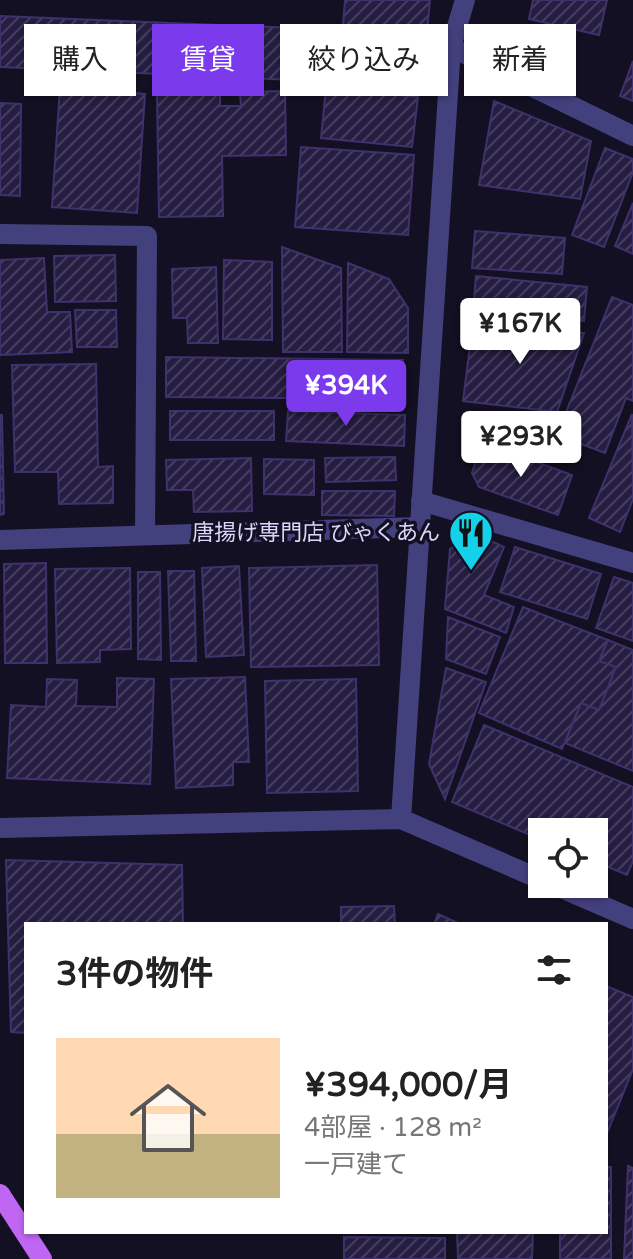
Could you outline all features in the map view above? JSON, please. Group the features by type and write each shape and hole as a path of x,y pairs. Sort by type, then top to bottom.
{"main road":[{"path":"0,1194 24,1231"},
{"path":"26,1234 42,1259"}],"street":[{"path":"401,819 451,47 465,0"},
{"path":"451,47 633,136"},
{"path":"0,234 147,236 145,535"},
{"path":"421,501 633,563"},
{"path":"0,540 419,527"},
{"path":"0,828 401,819 528,874"},
{"path":"584,898 633,919"}],"building":[{"path":"345,0 430,0 428,24 343,24"},
{"path":"533,0 607,0 599,35 576,30 576,24 551,24 529,19"},
{"path":"0,16 197,24 152,24 152,74 136,73 136,24 24,24 24,68 0,67"},
{"path":"264,27 280,27 280,79 264,79"},
{"path":"633,61 633,101 620,96"},
{"path":"264,91 280,91 280,96 285,96 286,155 222,156 223,216 159,217 157,96 220,96 220,106 241,106 240,96 264,96"},
{"path":"145,94 137,213 52,207 59,96"},
{"path":"325,96 418,97 412,147 321,138"},
{"path":"494,101 591,141 580,199 479,185"},
{"path":"0,103 21,104 20,196 0,195"},
{"path":"301,147 414,155 408,235 295,227"},
{"path":"605,148 633,159 633,172 604,247 572,235"},
{"path":"633,203 633,254 615,246"},
{"path":"475,231 565,238 562,274 472,268"},
{"path":"282,247 341,268 342,352 283,352"},
{"path":"115,255 116,301 55,302 54,256"},
{"path":"44,258 47,312 70,312 72,352 0,355 0,260"},
{"path":"224,260 272,262 272,340 223,339"},
{"path":"348,263 389,279 408,308 408,353 347,352"},
{"path":"216,267 218,343 188,343 187,318 173,318 172,269"},
{"path":"476,276 587,287 584,321 473,311"},
{"path":"612,297 633,305 633,401 626,398 605,453 557,435"},
{"path":"75,310 116,310 117,347 77,347"},
{"path":"473,322 584,333 557,412 463,401"},
{"path":"166,357 403,360 402,399 166,397"},
{"path":"96,364 98,467 113,466 113,503 59,504 58,472 15,472 12,365"},
{"path":"170,411 274,411 274,440 170,440"},
{"path":"288,411 405,415 404,446 286,441"},
{"path":"632,414 633,499 620,532 589,518"},
{"path":"0,415 4,514 0,515"},
{"path":"482,442 572,475 558,515 479,487 472,473"},
{"path":"395,457 396,480 326,482 325,458"},
{"path":"251,458 252,511 194,512 193,490 167,490 166,460"},
{"path":"264,459 314,460 314,495 264,494"},
{"path":"322,491 395,491 394,516 322,515"},
{"name":"唐揚げ専門店 びゃくあん","path":"478,535 504,547 484,595 514,607 506,633 445,609 450,549"},
{"path":"515,547 601,574 587,619 500,592"},
{"path":"46,563 47,663 5,663 4,564"},
{"path":"377,565 379,665 251,667 249,568"},
{"path":"239,566 244,655 206,657 202,568"},
{"path":"130,568 131,649 100,650 100,662 57,663 55,569"},
{"path":"168,571 194,571 196,661 171,661"},
{"path":"138,572 160,572 161,660 138,659"},
{"path":"614,577 633,583 633,641 596,628"},
{"path":"523,607 608,640 599,661 616,667 599,710 581,703 562,749 479,713"},
{"path":"448,617 500,637 486,674 446,659"},
{"path":"608,640 633,650 633,771 565,743 581,703 599,710 616,667 599,661"},
{"path":"446,668 486,682 445,799 429,764"},
{"path":"245,677 249,762 233,762 233,785 176,788 171,679"},
{"path":"117,678 154,679 150,784 7,778 11,705 46,707 47,679 77,680 76,706 117,707"},
{"path":"356,679 358,791 267,793 265,681"},
{"path":"484,725 633,787 633,861 627,875 608,867 608,818 528,818 528,834 452,802"},
{"path":"6,860 182,865 183,922 24,922 24,1033 11,1032"},
{"path":"394,906 395,922 341,922 341,907"},
{"path":"438,914 456,922 435,922"},
{"path":"608,987 633,997 633,1069 608,1131"},
{"path":"628,1166 633,1168 633,1259 624,1259"},
{"path":"608,1167 611,1167 611,1259 560,1259 560,1234 608,1234"},
{"path":"457,1234 533,1234 532,1259 458,1259"},
{"path":"344,1237 445,1238 445,1259 344,1259"}],"place":[{"name":"唐揚げ専門店 びゃくあん","path":"471,572"}]}
